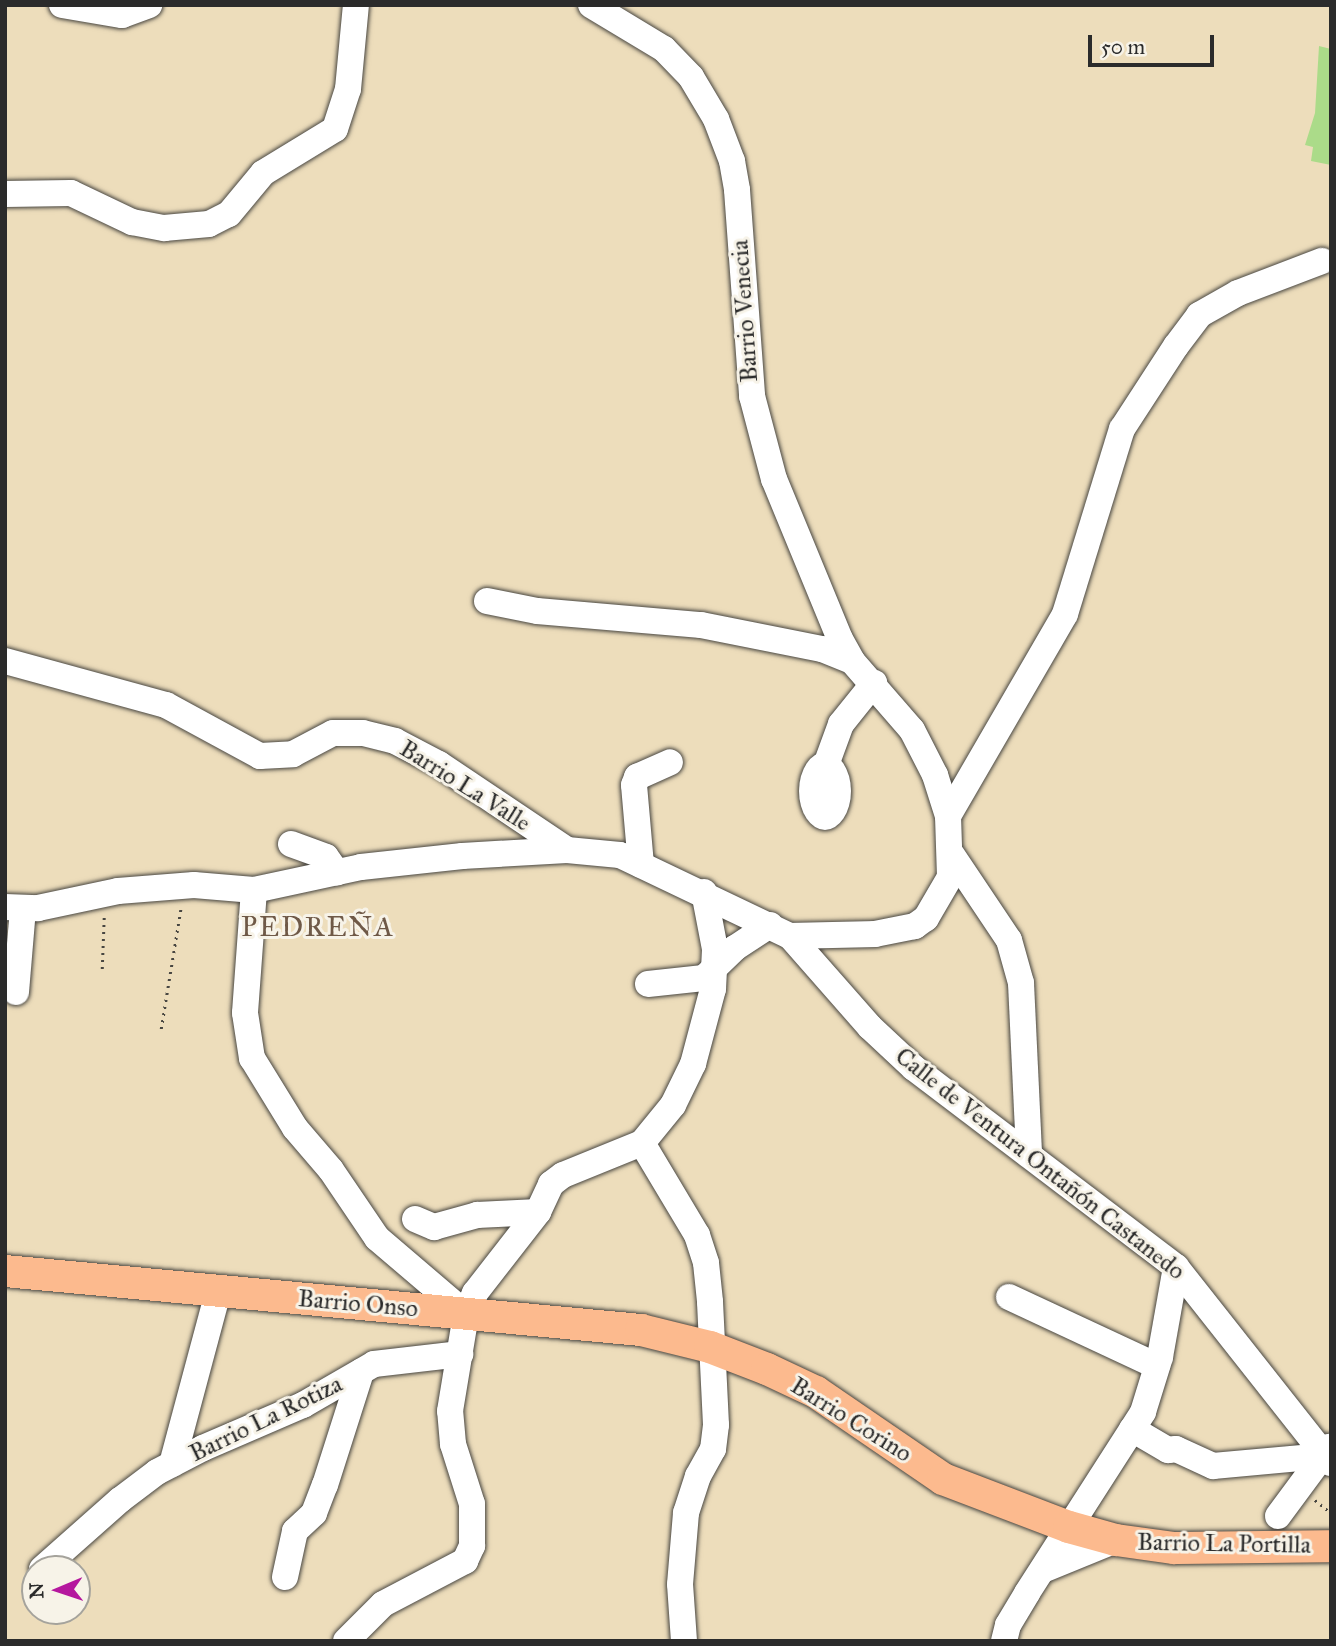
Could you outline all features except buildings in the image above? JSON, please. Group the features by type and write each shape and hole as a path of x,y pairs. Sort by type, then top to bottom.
{"main road":[{"name":"Barrio Onso","path":"5,1271 630,1329 710,1347"},
{"name":"Barrio Corino","path":"710,1347 816,1392 943,1479 1077,1539"},
{"name":"Barrio La Portilla","path":"1077,1539 1205,1549 1331,1546"}],"street":[{"path":"62,5 122,15 149,5"},
{"path":"5,194 71,193 132,222 164,228 209,224 229,214 262,173 335,129 348,89 356,5"},
{"name":"Barrio Venecia","path":"591,5 664,49 691,76 720,130 737,190 746,351 763,444 791,523 852,661 874,683 912,730 935,775 948,816 952,855 950,877 939,901 915,926 875,934 780,930"},
{"path":"948,816 1065,614 1122,429 1176,346 1199,315 1238,292 1322,261"},
{"name":"Barrio Venecia","path":"487,601 537,611 701,625 822,649 852,661"},
{"name":"Barrio La Valle","path":"5,662 166,705 260,756 293,754 333,733 363,733 395,741 439,764 567,850"},
{"path":"826,765 841,724 874,683"},
{"path":"641,865 634,785 637,777 670,762"},
{"path":"291,844 326,857 337,873"},
{"name":"Calle de Ventura Ontañón Castanedo","path":"16,992 14,908 67,904 103,895 185,886 254,890 337,873 461,856 567,850 620,855 704,892 780,930 870,1027 914,1068 1176,1267 1212,1307 1328,1455"},
{"name":"Barrio Venecia","path":"952,855 1004,931 1018,972 1026,1027 1029,1155"},
{"path":"254,890 245,1013 252,1058 295,1128 331,1170 377,1238 466,1314"},
{"path":"346,1641 383,1604 465,1561 472,1546 472,1504 453,1444 450,1411 466,1314 500,1255 538,1212 551,1184 563,1175 642,1143 673,1105 693,1064 705,1027 714,971 715,949 704,892"},
{"path":"648,984 704,978 735,948 780,930"},
{"path":"642,1143 697,1234 706,1263 716,1425 713,1449 698,1476 686,1514 680,1584 684,1641"},
{"path":"415,1219 434,1227 477,1215 538,1212"},
{"path":"1004,1641 1007,1625 1045,1569 1077,1539 1143,1412 1157,1366 1176,1267"},
{"name":"Barrio La Rotiza","path":"172,1465 218,1292"},
{"path":"1009,1297 1157,1366"},
{"name":"Barrio La Rotiza","path":"58,1555 120,1500 172,1465 303,1405 360,1372 403,1357 460,1354"},
{"name":"Barrio La Rotiza","path":"285,1577 295,1531 314,1513 360,1372"},
{"path":"1132,1429 1168,1450 1177,1449 1213,1466 1328,1455"},
{"name":"Barrio La Portilla","path":"1278,1516 1328,1455"}],"path":[{"path":"161,1029 185,886"},
{"path":"102,969 103,895"}],"green space":[{"path":"1319,46 1331,49 1331,165 1311,161 1313,147 1305,145 1315,113"}],"district":[{"name":"PEDREÑA","path":"318,927"}]}
